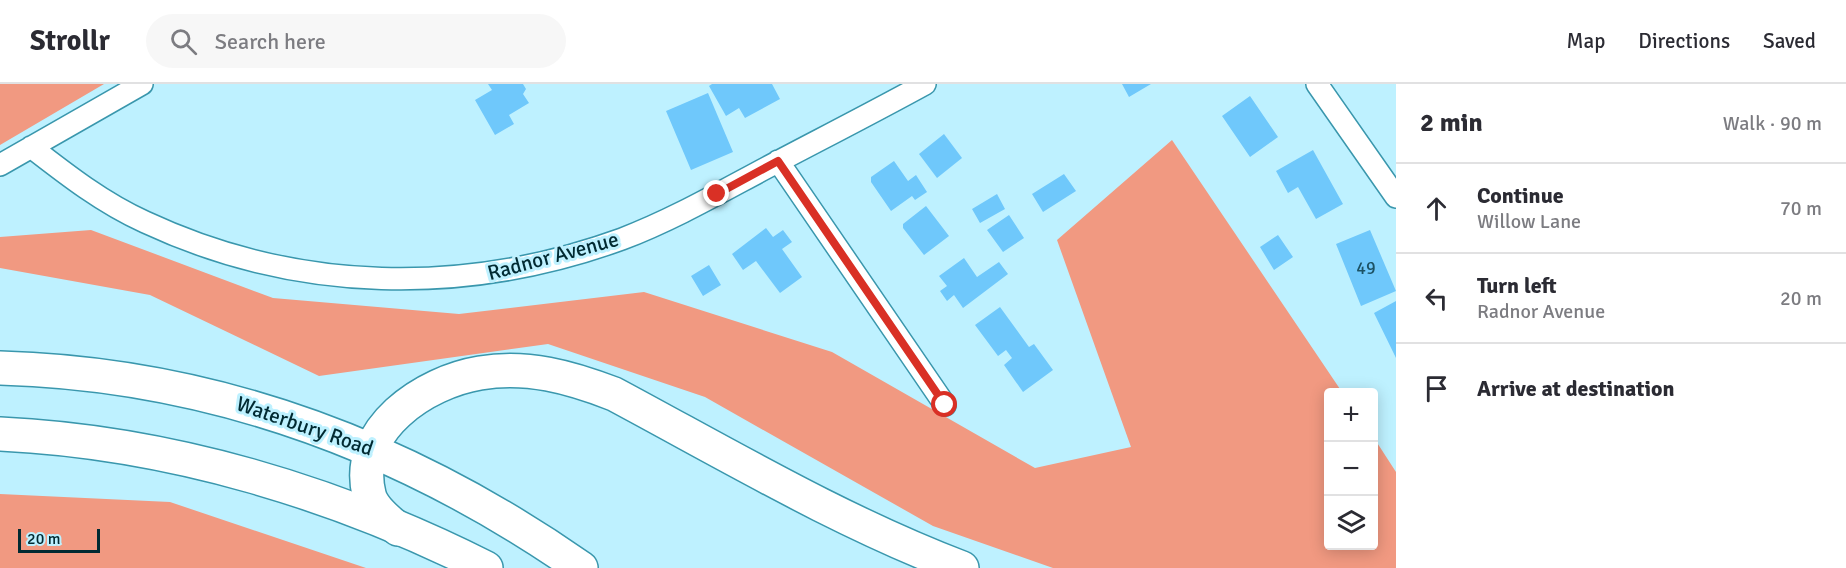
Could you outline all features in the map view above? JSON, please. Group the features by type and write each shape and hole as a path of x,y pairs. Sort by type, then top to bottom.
{"main road":[{"name":"Waterbury Road","path":"0,368 98,374 165,385 275,414 373,449 464,494 581,568"},
{"path":"398,528 380,513 369,496 367,472 373,449 383,427 400,409 420,395 446,382 478,373 513,370 548,373 583,382 614,394 819,503 895,540 962,568"},
{"path":"0,434 91,441 213,466 334,503 398,528 486,568"}],"street":[{"path":"0,165 142,84"},
{"name":"Radnor Avenue","path":"31,147 104,200 144,221 189,240 284,268 388,279 438,280 484,275 576,254 624,238 666,219 925,84"},
{"path":"1317,84 1396,197"},
{"path":"778,161 945,405"}],"shaded area":[{"path":"0,84 104,84 0,145"},
{"path":"1172,140 1339,388 1324,388 1324,550 1378,550 1378,444 1396,472 1396,568 1053,568 933,526 705,397 548,344 319,376 150,295 0,268 0,237 91,230 273,298 459,314 644,292 832,352 1035,468 1131,447 1057,240"},
{"path":"0,494 170,502 366,568 0,568"}],"building":[{"path":"488,84 523,84 526,89 523,94 529,103 509,115 514,124 495,135 475,100 492,90"},
{"path":"712,84 772,84 780,99 745,118 739,108 726,116 709,86"},
{"path":"1122,84 1151,84 1129,97"},
{"path":"708,93 733,152 691,170 666,111"},
{"path":"1250,96 1278,137 1250,157 1222,116"},
{"path":"944,134 962,158 937,178 919,154"},
{"path":"1313,150 1343,204 1316,219 1298,187 1288,193 1276,171"},
{"path":"894,161 908,181 916,175 927,192 915,200 912,196 891,211 871,182 871,177"},
{"path":"1064,174 1076,191 1043,212 1032,194"},
{"path":"997,194 1005,209 980,223 972,209"},
{"path":"926,206 949,236 924,255 903,228 903,224"},
{"path":"1009,215 1024,238 1003,252 987,230"},
{"path":"766,228 773,237 783,230 792,242 782,249 802,277 780,293 756,261 743,270 732,254"},
{"path":"1370,230 1396,291 1361,306 1336,244"},
{"path":"1278,235 1293,257 1274,270 1260,247"},
{"path":"964,258 977,277 999,262 1008,274 963,308 954,295 947,301 940,291 947,286 939,276"},
{"path":"709,265 721,285 703,296 691,276"},
{"path":"1396,301 1396,358 1374,313"},
{"path":"1000,307 1029,347 1034,344 1053,370 1023,392 1004,365 1012,358 1006,350 998,356 975,325"}],"route":[{"path":"717,194 778,161 945,405"}]}
